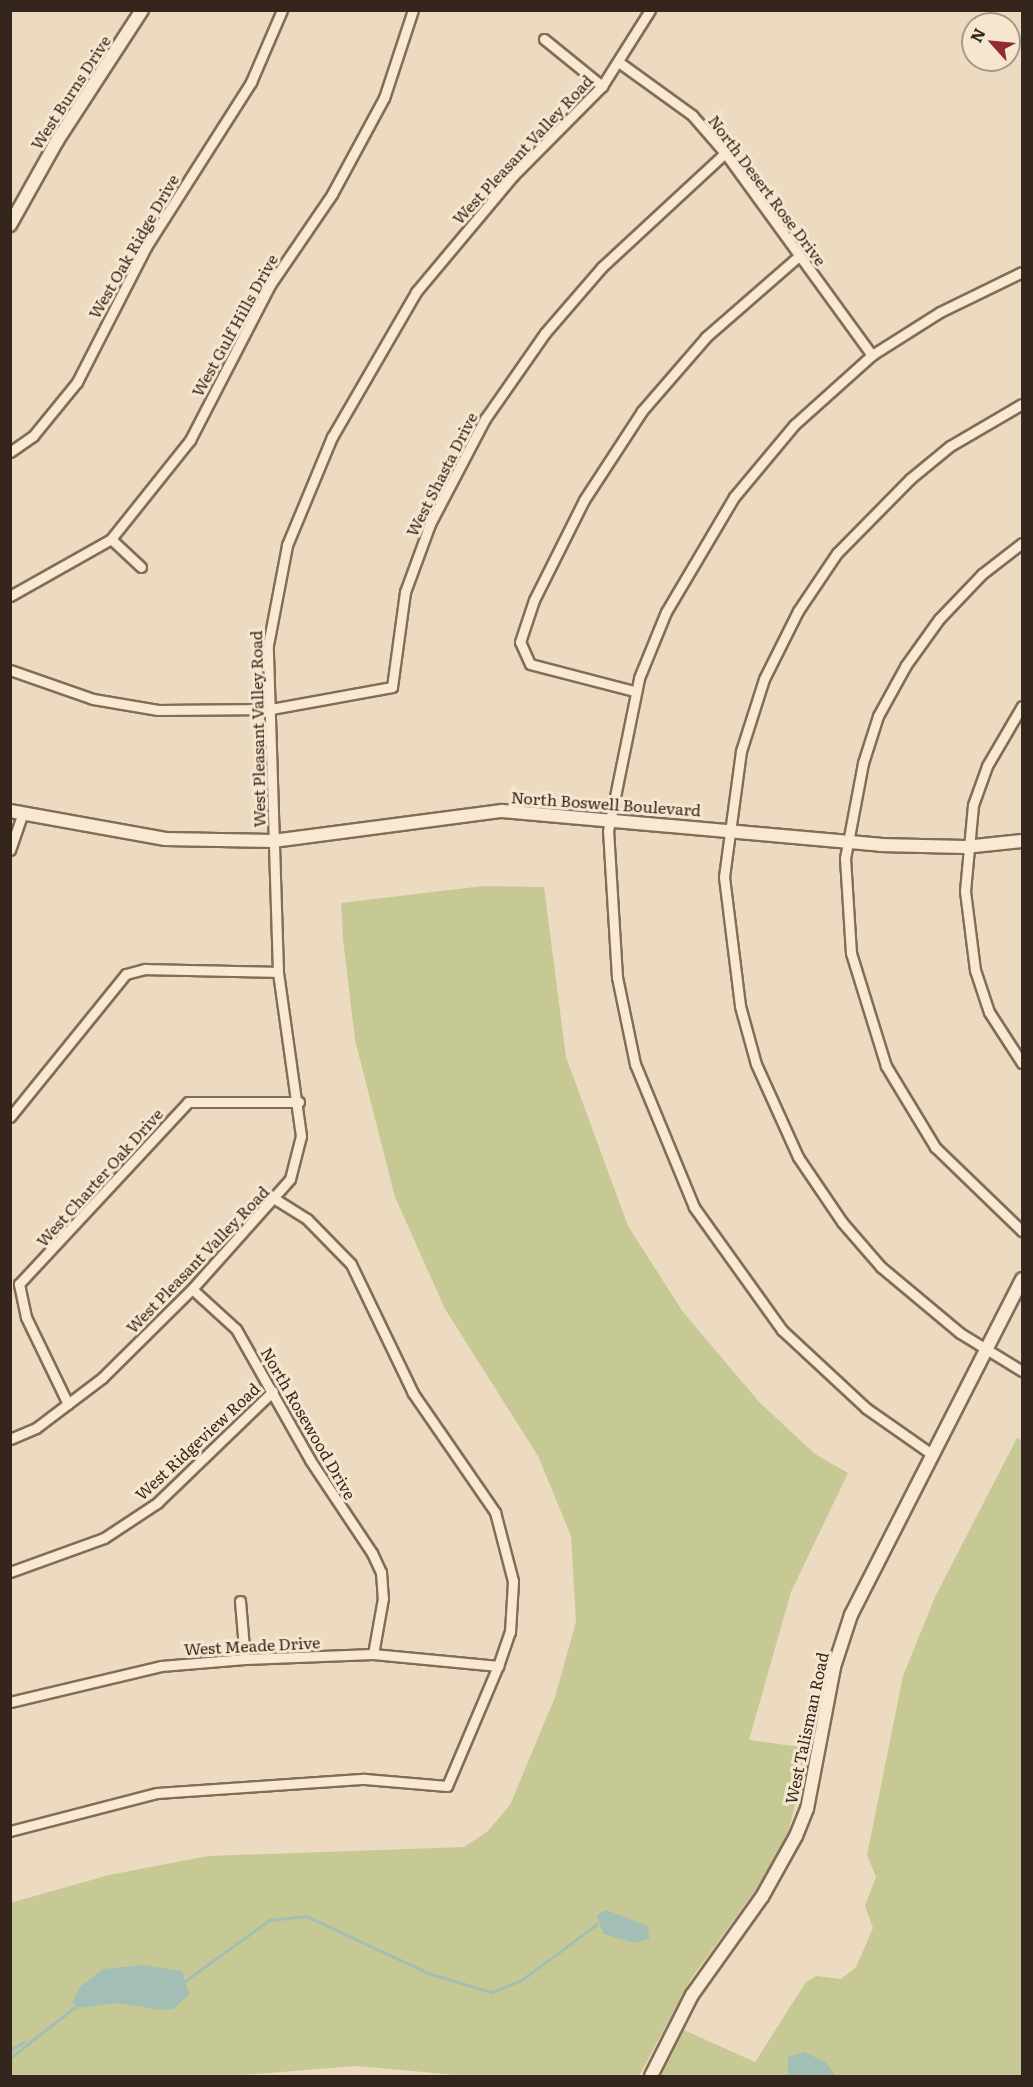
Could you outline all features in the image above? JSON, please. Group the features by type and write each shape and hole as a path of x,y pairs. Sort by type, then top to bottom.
{"street":[{"name":"West Burns Drive","path":"10,225 57,141 142,10"},
{"name":"West Oak Ridge Drive","path":"10,452 33,436 77,382 146,247 251,82 282,10"},
{"name":"West Gulf Hills Drive","path":"10,596 111,539 189,440 270,285 332,194 384,98 413,10"},
{"name":"West Pleasant Valley Road","path":"10,1439 68,1404 102,1378 192,1289 276,1200 299,1157 299,1101 278,972 268,645 287,545 362,380 450,249 602,86 620,63 650,10"},
{"path":"544,39 602,86"},
{"name":"North Desert Rose Drive","path":"620,63 684,108 725,153 872,355"},
{"name":"West Shasta Drive","path":"10,670 93,699 158,710 271,709 392,687 405,592 430,524 485,419 545,333 602,267 725,153"},
{"path":"634,691 530,663 520,642 531,608 584,500 642,411 706,337 799,256"},
{"path":"933,1455 866,1408 782,1330 718,1248 676,1172 635,1064 617,977 609,817 634,691 666,612 734,497 794,425 872,355 940,312 1023,272"},
{"path":"1023,404 950,446 837,553 798,612 764,679 741,751 727,829 724,895 731,955 743,1018 775,1111 798,1156 855,1237 921,1304 986,1352 1023,1371"},
{"path":"111,539 141,567"},
{"path":"1023,543 982,574 939,619 906,665 878,716 846,842 851,953 885,1066 935,1148 1023,1231"},
{"path":"1023,706 987,766 965,847 975,970 989,1012 1023,1063"},
{"name":"North Boswell Boulevard","path":"16,813 165,839 273,841 502,812 609,817 846,842 965,847 1023,841"},
{"path":"10,850 16,813"},
{"path":"10,1117 126,974 145,969 278,972"},
{"name":"West Charter Oak Drive","path":"68,1404 26,1317 19,1284 188,1101 299,1101"},
{"path":"10,1831 157,1793 365,1779 447,1786 498,1666 510,1632 513,1581 495,1512 413,1393 351,1264 308,1219 276,1200"},
{"name":"West Talisman Road","path":"651,2076 692,1995 762,1897 796,1836 807,1809 834,1667 851,1615 1023,1279"},
{"name":"North Rosewood Drive","path":"192,1289 236,1329 381,1572 373,1654"},
{"name":"West Ridgeview Road","path":"10,1572 104,1538 157,1503 273,1391"},
{"path":"240,1601 245,1659"},
{"name":"West Meade Drive","path":"10,1702 161,1666 245,1659 373,1654 498,1666"}],"green space":[{"path":"483,886 544,887 566,1057 628,1226 683,1312 760,1403 815,1454 848,1473 791,1592 749,1740 808,1748 788,1834 767,1874 691,1979 639,2076 467,2076 356,2066 232,2076 11,2076 10,1903 109,1875 208,1856 464,1847 487,1832 510,1805 555,1697 576,1622 571,1536 538,1456 445,1309 395,1197 355,1040 343,939 341,903"},
{"path":"1017,1438 1022,1440 1022,2076 661,2076 684,2030 755,2062 806,1982 817,1976 841,1979 856,1967 873,1928 865,1906 876,1877 867,1855 903,1676 935,1597"}],"shaded area":[{"path":"606,1910 648,1926 649,1939 635,1943 603,1934 597,1915"},
{"path":"143,1965 182,1971 189,1994 174,2009 161,2010 116,2003 80,2008 72,2002 81,1986 103,1969"},
{"path":"804,2052 825,2062 836,2076 788,2076 788,2057"}],"waterway":[{"path":"185,1981 269,1920 306,1916 428,1973 491,1992 520,1981 597,1924"},
{"path":"10,2058 76,2006"},
{"path":"10,2050 24,2042"}]}
